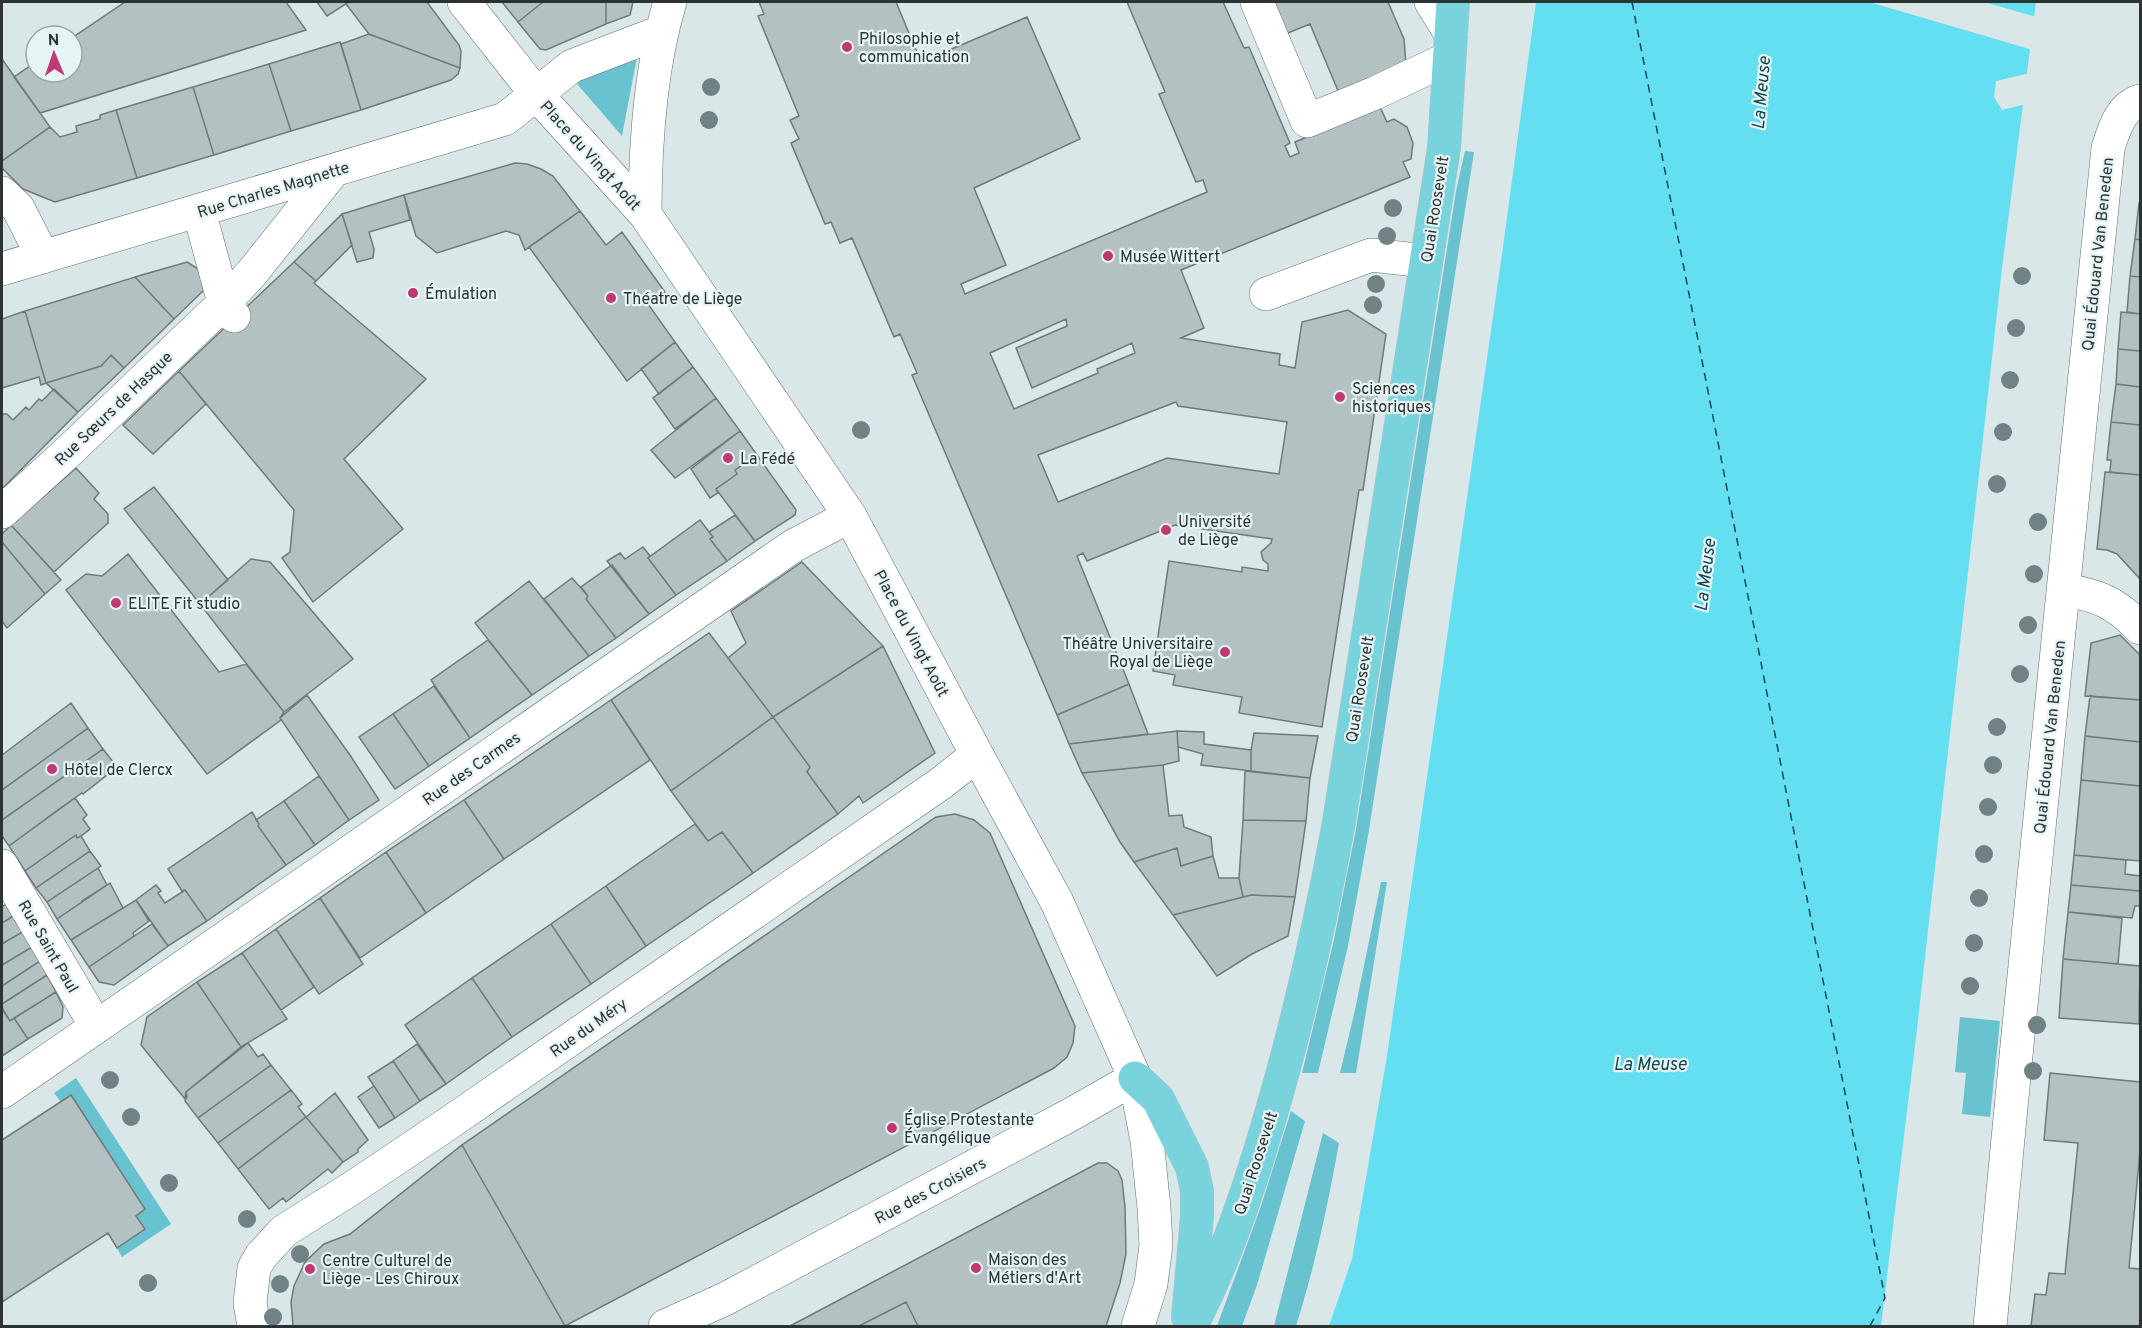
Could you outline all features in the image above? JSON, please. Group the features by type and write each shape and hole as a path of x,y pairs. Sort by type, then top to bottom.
{"main road":[{"name":"Quai Roosevelt","path":"1189,1326 1224,1253 1262,1146 1305,986 1325,897 1339,822 1444,148 1453,2"},
{"path":"1135,1078 1158,1099 1192,1167 1197,1191 1197,1216 1189,1326"}],"street":[{"path":"464,2 537,95"},
{"path":"1257,2 1307,121 1375,93 1450,46 1431,2"},
{"name":"Place du Vingt Août","path":"665,17 572,66 537,95 645,214 850,516 1057,902 1135,1078 1147,1141 1156,1245 1151,1284 1138,1326"},
{"name":"Place du Vingt Août","path":"645,214 646,150 665,17"},
{"name":"Rue Charles Magnette","path":"2,269 505,120 537,95"},
{"name":"Quai Édouard Van Beneden","path":"1990,1326 2108,148 2117,121 2134,103 2140,101"},
{"name":"Rue Sœurs de Hasque","path":"2,512 230,310 251,274 334,170"},
{"path":"2,193 18,208 43,257"},
{"path":"198,211 230,310"},
{"path":"1266,294 1371,255 1426,261"},
{"name":"Rue des Carmes","path":"2,1092 793,546 850,516"},
{"path":"2064,590 2090,594 2124,611 2140,628"},
{"name":"Rue du Méry","path":"254,1326 250,1303 254,1268 261,1256 284,1231 446,1125 940,784 977,755"},
{"name":"Rue Saint Paul","path":"2,866 96,1026"},
{"name":"Rue des Croisiers","path":"665,1326 724,1299 1060,1121 1135,1078"},
{"name":"Rue des Croisiers","path":"697,1326 724,1299"}],"shaded area":[{"path":"638,52 622,136 572,78"},
{"path":"1465,151 1474,152 1369,830 1348,946 1318,1073 1302,1073 1333,944 1356,829 1456,191"},
{"path":"1381,882 1387,882 1356,1073 1340,1073 1355,1010"},
{"path":"1960,1017 2000,1021 1990,1117 1962,1114 1966,1073 1955,1072"},
{"path":"76,1078 171,1224 122,1257 117,1248 144,1229 136,1216 144,1209 54,1093"},
{"path":"1291,1111 1305,1121 1257,1285 1242,1326 1217,1326 1261,1206"},
{"path":"1323,1133 1339,1143 1315,1258 1296,1326 1274,1326"}],"water":[{"name":"La Meuse","path":"1536,2 2036,2 2002,268 1917,1029 1881,1326 1329,1326 1352,1259 1387,1056"}],"pier":[{"path":"1869,2 1984,2 2037,17 2033,50"},
{"path":"2030,73 2026,104 2002,110 1994,97 1996,81"}],"building":[{"path":"125,2 286,2 306,30 40,113 14,77 24,70 24,84 84,84 84,30"},
{"path":"317,2 349,2 327,16"},
{"path":"349,2 427,2 459,45 460,68 369,34 346,4"},
{"path":"502,2 543,2 518,22"},
{"path":"543,2 606,2 606,24 546,50 540,49 518,22"},
{"path":"606,2 633,2 630,15 606,24"},
{"name":"Université de Liège","path":"759,2 896,2 921,62 1027,17 1080,139 974,188 1006,265 961,284 965,294 1207,192 1203,180 1196,182 1159,94 1165,92 1127,2 1223,2 1244,48 1249,47 1290,143 1285,146 1290,157 1299,153 1295,142 1380,107 1387,122 1394,119 1407,127 1413,143 1411,159 1403,162 1410,177 1181,270 1204,328 1181,338 1280,354 1279,365 1295,368 1302,322 1348,310 1386,334 1363,490 1359,490 1322,727 1239,713 1242,697 1173,685 1175,675 1153,671 1169,561 1242,572 1242,567 1268,571 1268,564 1263,560 1261,552 1271,543 1272,539 1175,525 1087,561 1083,553 1077,556 1129,684 1057,715 912,375 917,373 900,334 894,337 852,238 840,243 831,222 825,224 791,143 799,139 790,120 799,116 758,16 764,14","holes":["1066,319 1067,326 1016,348 1032,388 1132,343 1135,353 1097,369 1098,373 1014,409 990,353","1176,402 1178,406 1287,422 1279,474 1167,458 1058,502 1038,455"]},
{"path":"1269,2 1388,2 1404,39 1406,65 1339,93 1310,24 1283,35"},
{"path":"369,34 460,68 458,74 451,80 361,110 341,44"},
{"path":"340,42 361,110 291,131 269,64"},
{"path":"2,59 50,127 2,161"},
{"path":"269,64 291,131 214,155 193,87"},
{"path":"193,87 214,155 137,178 116,110"},
{"path":"116,110 137,178 55,202 23,189 2,168 2,161 50,127 60,137 77,132 76,126 100,119 100,115"},
{"path":"515,163 527,164 553,176 580,211 525,250 519,235 506,231 437,253 416,236 404,195"},
{"path":"404,195 410,220 369,232 374,249 373,258 357,262 342,214"},
{"path":"2140,203 2140,240 2135,239"},
{"name":"Théatre de Liège","path":"580,211 606,245 622,232 665,292 648,304 675,342 627,381 529,247"},
{"path":"342,214 352,245 316,281 294,262"},
{"path":"2135,239 2140,240 2140,277 2130,276"},
{"path":"187,262 198,269 204,290 174,319 135,277"},
{"path":"294,262 316,281 314,283 426,379 344,459 403,529 313,602 282,558 290,552 294,510 179,371"},
{"path":"2130,276 2140,277 2140,314 2127,312"},
{"path":"135,277 174,319 124,368 111,355 101,366 46,383 25,311"},
{"path":"25,311 46,383 41,385 39,377 2,388 2,319"},
{"path":"2121,312 2140,314 2140,351 2118,349"},
{"path":"675,342 693,367 659,394 641,369"},
{"path":"2118,349 2140,351 2140,387 2116,384"},
{"path":"111,355 124,368 78,412 46,383 101,366"},
{"path":"693,367 716,398 675,429 653,398"},
{"path":"179,371 206,404 153,454 123,425"},
{"path":"2116,384 2140,387 2140,425 2111,422"},
{"path":"54,389 78,412 2,489 2,414 7,414 13,420 26,407 29,410 39,399 42,401"},
{"path":"716,398 740,431 675,478 651,450"},
{"path":"2111,422 2140,425 2140,475 2110,472 2111,460 2107,460"},
{"path":"740,431 757,455 735,470 737,474 716,489 718,493 710,498 691,469"},
{"path":"757,455 796,510 795,515 755,541 716,489 737,474 735,470"},
{"path":"76,468 99,493 94,499 108,514 108,523 54,572 11,525"},
{"path":"2105,472 2140,475 2140,579 2117,554 2097,549"},
{"path":"154,487 228,580 200,604 124,509"},
{"path":"735,515 755,541 727,561 710,539 713,537 709,532"},
{"path":"700,520 713,537 710,539 727,561 676,595 648,558"},
{"path":"11,525 61,580 45,594 2,542 2,534"},
{"path":"2,542 45,594 7,628 2,621"},
{"path":"643,547 650,556 648,558 676,595 649,614 607,561 620,553 625,559"},
{"path":"128,554 219,672 246,664 284,712 281,720 207,774 66,590 86,574 102,576"},
{"path":"251,559 270,562 353,659 284,712 200,604"},
{"path":"802,562 883,646 773,717 728,658 746,643 731,611"},
{"path":"612,565 649,614 616,638 586,599 588,596 581,587"},
{"path":"572,578 588,596 586,599 616,638 589,656 544,599"},
{"path":"529,581 589,656 532,695 475,623"},
{"path":"709,633 773,717 671,791 611,700"},
{"path":"2120,635 2140,655 2140,700 2085,696 2091,643"},
{"path":"488,640 532,695 470,738 431,680"},
{"path":"883,646 935,753 863,803 859,796 838,814 807,772 810,767 773,717"},
{"path":"1129,684 1148,734 1069,744 1057,715"},
{"path":"434,686 470,738 429,766 393,714"},
{"path":"307,695 379,800 349,820 280,718"},
{"path":"2090,696 2140,700 2140,742 2085,736"},
{"path":"611,700 650,760 504,859 464,800"},
{"path":"71,703 88,728 2,790 2,755"},
{"path":"393,714 429,766 395,789 359,737"},
{"path":"773,717 810,767 807,772 838,814 753,873 722,832 708,841 671,791"},
{"name":"Hôtel de Clercx","path":"88,728 103,749 2,820 2,790"},
{"path":"1177,731 1179,761 1163,765 1082,773 1069,744"},
{"path":"1177,731 1204,732 1204,744 1251,750 1251,771 1201,765 1203,754 1178,747"},
{"path":"1254,733 1318,736 1310,778 1251,771"},
{"path":"2085,736 2140,742 2140,786 2081,780"},
{"path":"103,749 117,767 9,846 2,836 2,820"},
{"path":"1163,765 1169,816 1182,815 1184,827 1211,837 1213,856 1181,866 1177,848 1134,862 1120,842 1082,773"},
{"path":"1245,771 1310,778 1306,821 1243,820"},
{"path":"319,776 349,820 315,845 284,801"},
{"path":"2081,780 2140,786 2140,861 2074,855"},
{"path":"75,798 87,815 83,819 90,829 77,838 76,835 25,871 9,846"},
{"path":"464,800 504,859 426,913 386,852"},
{"path":"284,801 315,845 286,865 256,820"},
{"path":"252,812 258,826 286,865 207,921 185,890 182,891 168,869"},
{"path":"955,814 974,820 990,833 1075,1026 1073,1043 1067,1057 1054,1068 565,1326 462,1145 936,817"},
{"path":"1243,820 1306,821 1295,897 1251,895 1243,897 1239,878"},
{"path":"695,824 708,841 722,832 753,873 646,946 606,886"},
{"path":"76,835 77,838 81,836 90,851 36,888 25,871"},
{"path":"1177,848 1181,866 1213,856 1219,878 1239,878 1243,897 1173,915 1134,862"},
{"path":"90,851 101,866 47,902 36,888"},
{"path":"386,852 426,913 360,958 320,898"},
{"path":"2074,855 2126,860 2125,874 2140,876 2140,891 2071,885"},
{"path":"98,868 107,885 57,919 47,902"},
{"path":"110,883 123,908 71,940 57,919"},
{"path":"156,885 165,903 185,890 207,921 168,946 136,900"},
{"path":"2071,885 2140,891 2140,906 2135,906 2132,918 2068,912"},
{"path":"606,886 646,946 591,984 551,924"},
{"path":"1251,895 1295,897 1288,936 1252,954 1217,976 1173,915"},
{"path":"320,898 363,964 319,994 276,929"},
{"path":"136,900 149,921 133,933 134,936 89,967 71,940"},
{"path":"8,903 15,915 2,923 2,907"},
{"path":"2068,912 2122,918 2118,964 2063,959"},
{"path":"15,915 24,931 2,944 2,923"},
{"path":"152,924 168,946 114,985 99,982 89,967"},
{"path":"551,924 591,984 512,1037 472,978"},
{"path":"276,929 314,987 281,1010 242,953"},
{"path":"24,931 32,947 2,965 2,944"},
{"path":"32,947 40,961 2,986 2,965"},
{"path":"242,953 287,1019 241,1047 197,982"},
{"path":"2063,959 2140,966 2139,1024 2059,1018"},
{"path":"40,961 47,975 2,1004 2,986"},
{"path":"47,975 56,992 10,1021 2,1009 2,1004"},
{"path":"472,978 512,1037 446,1084 405,1025"},
{"path":"197,982 241,1047 186,1092 185,1099 141,1045 147,1017"},
{"path":"56,992 63,1007 62,1018 28,1039 14,1018"},
{"path":"2,1008 10,1021 14,1018 28,1039 2,1056"},
{"path":"248,1043 258,1057 263,1054 271,1065 198,1118 185,1101 186,1092"},
{"path":"417,1044 446,1084 420,1101 393,1061"},
{"path":"393,1061 420,1101 395,1118 368,1077"},
{"path":"271,1065 291,1090 218,1143 198,1118"},
{"path":"2050,1073 2140,1082 2140,1151 2129,1268 2140,1269 2140,1326 2031,1326 2035,1294 2046,1295 2049,1273 2065,1274 2078,1143 2044,1140"},
{"path":"374,1086 395,1118 379,1128 358,1097"},
{"path":"291,1090 302,1104 298,1107 306,1117 238,1169 218,1143"},
{"path":"335,1093 368,1140 358,1149 358,1152 343,1162 306,1117"},
{"path":"71,1095 145,1209 136,1216 145,1229 117,1248 108,1233 2,1302 2,1140"},
{"path":"306,1117 343,1162 332,1173 328,1169 286,1202 283,1198 269,1209 238,1169"},
{"path":"462,1145 565,1326 293,1326 291,1302 294,1286 305,1262 324,1244 350,1234"},
{"path":"1098,1163 1107,1163 1118,1171 1122,1180 1125,1207 1126,1254 1120,1283 1106,1326 918,1326 906,1302 859,1326 790,1326"},
{"path":"906,1302 918,1326 859,1326"}],"ferry route":[{"path":"1632,2 1885,1298 1870,1326"}],"place":[{"name":"Philosophie et communication","path":"847,47"},
{"name":"Musée Wittert","path":"1108,256"},
{"name":"Émulation","path":"413,293"},
{"name":"Théatre de Liège","path":"611,298"},
{"name":"Sciences historiques","path":"1340,397"},
{"name":"La Fédé","path":"728,458"},
{"name":"Université de Liège","path":"1166,530"},
{"name":"ELITE Fit studio","path":"116,603"},
{"name":"Théâtre Universitaire Royal de Liège","path":"1225,652"},
{"name":"Hôtel de Clercx","path":"52,769"},
{"name":"Église Protestante Évangélique","path":"892,1128"},
{"name":"Maison des Métiers d'Art","path":"976,1268"},
{"name":"Centre Culturel de Liège - Les Chiroux","path":"310,1269"}]}
